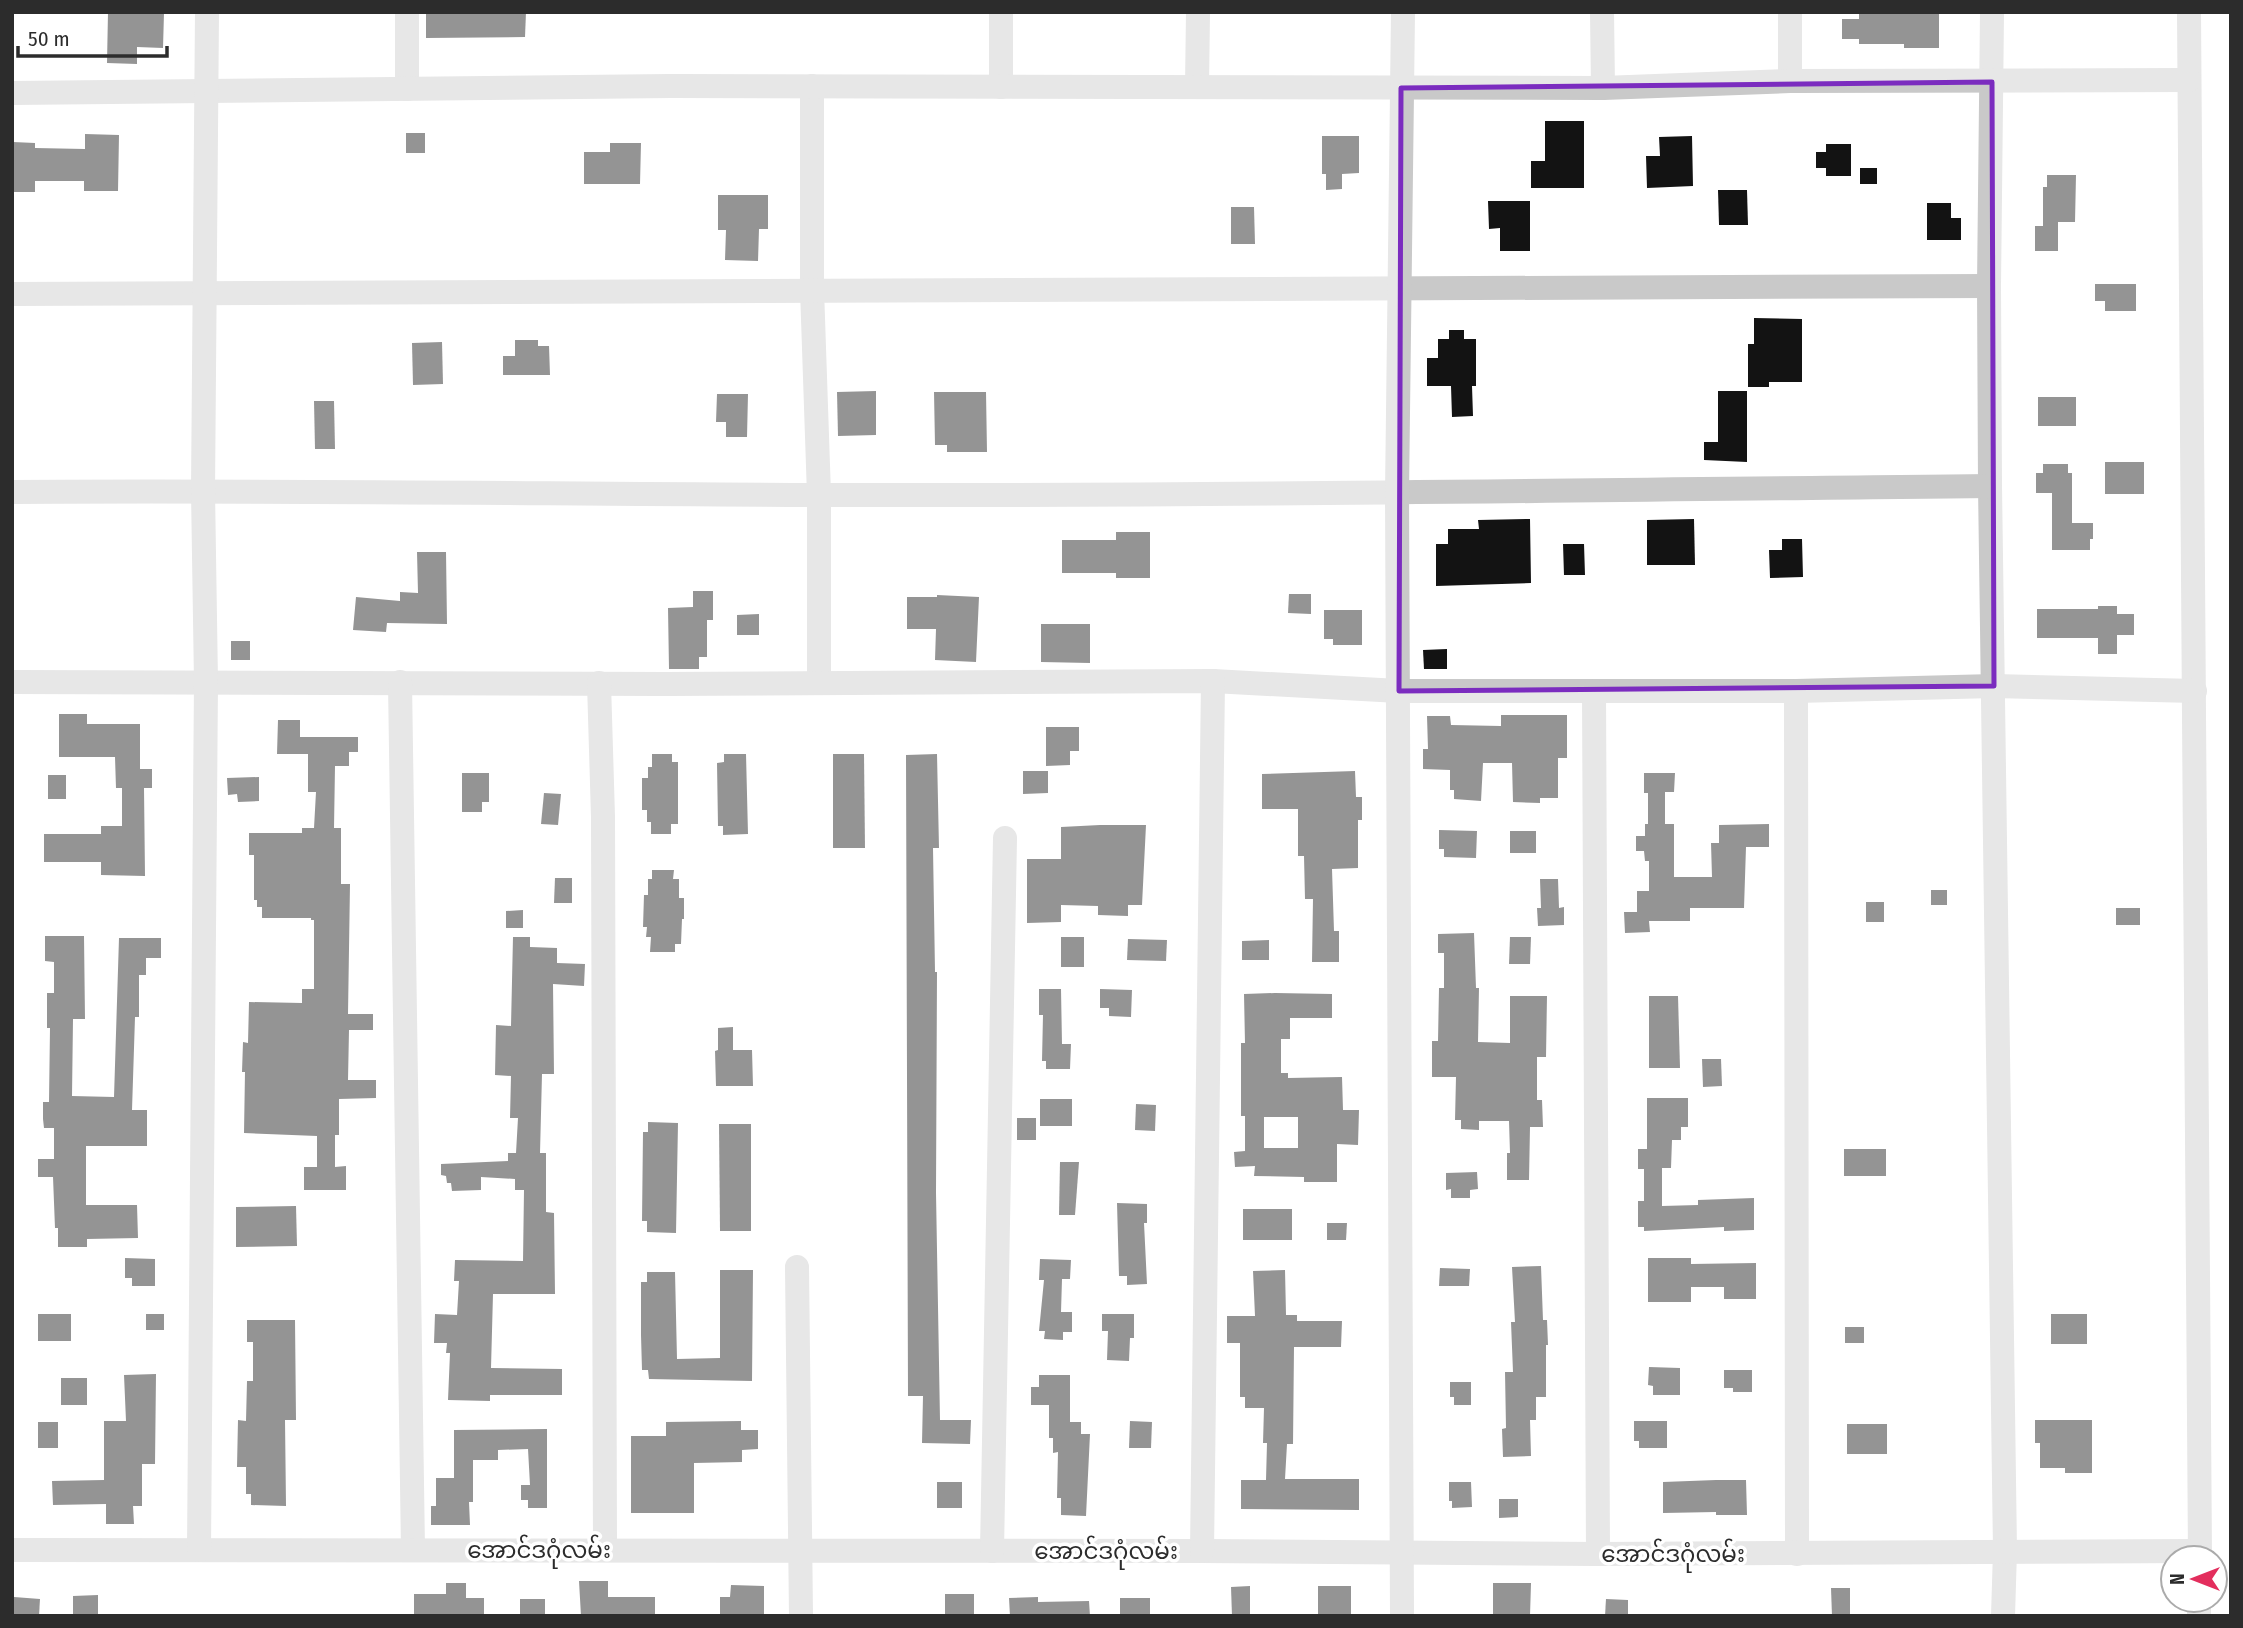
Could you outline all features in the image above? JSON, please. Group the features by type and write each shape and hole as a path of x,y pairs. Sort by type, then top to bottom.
{"street":[{"path":"199,1550 206,682 203,491 207,12"},
{"path":"407,12 407,89"},
{"path":"1001,12 1001,87"},
{"path":"1198,12 1198,87"},
{"path":"1402,1616 1397,493 1403,12"},
{"path":"1602,12 1603,88"},
{"path":"1790,12 1790,81"},
{"path":"1993,12 1989,285 1990,486 2005,1551 2003,1616"},
{"path":"2189,12 2200,1544"},
{"path":"12,93 812,86 1603,88 1790,81 2189,80"},
{"path":"812,86 812,289 819,495 819,683"},
{"path":"12,294 1989,285"},
{"path":"12,492 819,495 1397,493 1990,486"},
{"path":"12,682 1213,681 1399,691 1796,691 1994,686 2195,691"},
{"path":"1202,1551 1213,681"},
{"path":"400,682 413,1550"},
{"path":"599,683 603,817 604,1550"},
{"path":"1594,691 1598,1554"},
{"path":"1796,691 1797,1554"},
{"path":"992,1551 1005,838"},
{"path":"797,1267 801,1616"},
{"name":"အောင်ဒဂုံလမ်း","path":"12,1550 1598,1554 2005,1551 2159,1554"}],"highlighted area":[{"path":"1992,82 1994,686 1399,691 1401,88"}],"building":[{"path":"108,12 164,13 163,48 137,47 137,64 107,63"},
{"path":"426,12 526,12 525,37 426,38"},
{"path":"1859,12 1939,14 1939,48 1904,48 1904,44 1859,44 1859,39 1842,39 1842,19 1859,19"},
{"path":"1545,121 1584,121 1584,188 1531,188 1531,161 1545,161"},
{"path":"406,133 425,133 425,153 406,153"},
{"path":"85,134 119,135 118,191 84,191 84,181 35,181 35,192 12,192 13,142 35,143 35,148 85,149"},
{"path":"1322,136 1359,136 1359,173 1342,174 1342,189 1326,190 1326,174 1322,174"},
{"path":"1692,136 1693,186 1647,188 1646,156 1660,156 1659,137"},
{"path":"610,143 641,143 640,184 584,184 584,152 610,152"},
{"path":"1826,144 1851,144 1851,176 1826,176 1826,168 1816,168 1816,152 1826,152"},
{"path":"1860,168 1877,168 1877,184 1860,184"},
{"path":"2047,175 2076,175 2075,222 2058,222 2058,251 2035,251 2035,226 2043,226 2043,187 2047,187"},
{"path":"1718,190 1747,190 1748,225 1719,225"},
{"path":"718,195 768,195 768,229 759,229 758,261 725,260 726,230 718,230"},
{"path":"1488,201 1530,201 1530,251 1500,251 1500,228 1489,229"},
{"path":"1927,203 1951,203 1951,218 1961,218 1961,240 1927,240"},
{"path":"1231,207 1254,207 1255,244 1231,244"},
{"path":"2095,284 2136,284 2136,311 2105,311 2105,301 2095,301"},
{"path":"1754,318 1802,319 1802,382 1769,382 1769,387 1748,387 1748,344 1754,344"},
{"path":"1449,330 1464,330 1464,339 1476,339 1476,386 1472,386 1473,416 1452,417 1451,386 1427,386 1427,358 1438,358 1438,339 1449,339"},
{"path":"515,340 538,340 538,346 549,346 550,375 503,375 503,356 515,356"},
{"path":"442,342 443,384 413,385 412,343"},
{"path":"876,391 876,435 838,436 837,392"},
{"path":"1718,391 1747,391 1747,462 1704,460 1704,442 1718,442"},
{"path":"934,392 986,392 987,452 947,452 947,445 935,445"},
{"path":"717,394 748,394 747,437 726,437 726,422 716,422"},
{"path":"2038,397 2076,397 2076,426 2038,426"},
{"path":"314,401 334,401 335,449 315,449"},
{"path":"2105,462 2144,462 2144,494 2105,494"},
{"path":"2043,464 2068,464 2068,473 2072,473 2072,523 2093,523 2090,550 2052,550 2052,493 2036,493 2036,473 2043,473"},
{"path":"1530,519 1531,583 1436,586 1436,544 1448,544 1448,529 1479,529 1478,520"},
{"path":"1694,519 1695,565 1647,565 1647,520"},
{"path":"1116,532 1150,532 1150,578 1116,578 1116,573 1062,573 1062,540 1116,540"},
{"path":"1782,539 1802,539 1803,577 1770,578 1769,550 1782,550"},
{"path":"1563,544 1584,544 1585,575 1564,575"},
{"path":"417,552 446,552 447,624 387,623 386,632 353,630 356,597 400,601 400,592 418,593"},
{"path":"693,591 713,591 713,620 707,620 707,657 699,657 699,669 669,669 668,608 693,607"},
{"path":"1289,594 1311,594 1311,614 1288,613"},
{"path":"907,597 979,597 976,662 935,660 936,629 907,629"},
{"path":"2098,606 2117,606 2117,614 2134,614 2134,635 2117,635 2117,654 2098,654 2098,638 2037,638 2037,609 2098,609"},
{"path":"1324,610 1362,610 1362,645 1333,645 1333,639 1324,639"},
{"path":"759,614 759,635 737,635 737,615"},
{"path":"1041,624 1090,624 1090,663 1041,662"},
{"path":"231,641 250,641 250,660 231,660"},
{"path":"1447,649 1447,669 1424,669 1423,650"},
{"path":"59,714 87,714 87,724 140,724 140,769 152,769 152,788 144,788 145,876 101,875 101,862 44,862 44,834 101,834 101,826 122,826 122,788 116,788 115,757 59,757"},
{"path":"1501,715 1567,715 1567,758 1558,758 1558,798 1540,798 1540,803 1513,802 1512,763 1483,763 1481,801 1454,799 1454,790 1450,790 1450,770 1423,769 1423,749 1428,749 1427,716 1450,716 1451,725 1501,726"},
{"path":"278,720 300,720 300,737 358,737 358,752 349,752 349,766 335,766 334,828 341,828 341,884 350,884 348,1014 373,1014 373,1030 349,1030 348,1080 376,1080 376,1098 339,1099 339,1135 335,1135 335,1167 346,1166 346,1190 304,1190 304,1167 317,1167 317,1136 244,1133 243,1042 248,1043 249,1002 302,1003 302,989 314,989 314,920 262,918 262,907 257,907 257,900 254,900 254,855 249,855 249,833 302,833 302,828 314,828 316,792 308,792 308,754 277,754"},
{"path":"1046,727 1079,727 1079,751 1070,751 1070,765 1046,766"},
{"path":"652,754 672,754 672,762 678,762 678,824 671,824 671,834 651,834 647,810 642,810 642,778 648,778 648,767 652,767"},
{"path":"724,754 746,754 748,834 723,835 723,826 718,826 717,763 724,762"},
{"path":"833,754 864,754 865,848 833,848"},
{"path":"937,754 939,848 933,848 937,972 936,1193 940,1420 971,1420 970,1444 922,1443 923,1396 908,1396 906,755"},
{"path":"1023,771 1048,771 1048,793 1023,794"},
{"path":"1355,771 1356,797 1362,797 1362,820 1358,820 1358,868 1332,869 1334,931 1339,931 1339,962 1312,962 1313,899 1305,899 1304,856 1298,856 1298,809 1262,809 1262,774"},
{"path":"462,773 489,773 489,802 482,802 482,812 462,812"},
{"path":"1644,773 1675,773 1674,792 1665,792 1665,824 1674,824 1674,877 1712,877 1711,843 1719,843 1719,825 1769,824 1769,847 1746,847 1744,908 1690,908 1690,921 1649,921 1650,932 1625,933 1624,912 1637,912 1637,891 1649,891 1649,861 1645,861 1644,851 1636,851 1636,836 1645,836 1645,824 1648,824 1648,793 1644,793"},
{"path":"48,775 66,775 66,799 48,799"},
{"path":"259,777 259,801 238,802 237,794 228,795 227,778"},
{"path":"544,793 561,794 558,825 541,824"},
{"path":"1146,825 1142,905 1128,905 1128,916 1098,915 1098,906 1061,905 1061,922 1027,923 1027,859 1061,859 1061,827"},
{"path":"1439,830 1477,831 1476,858 1444,857 1444,849 1439,849"},
{"path":"1510,831 1536,831 1536,853 1510,853"},
{"path":"652,870 674,870 673,879 679,879 679,898 684,898 684,919 681,944 675,944 675,952 650,952 651,937 646,937 647,927 643,927 644,895 648,895 648,879 652,879"},
{"path":"555,878 572,878 572,903 554,903"},
{"path":"1540,879 1558,879 1559,908 1564,907 1564,925 1538,926 1537,908 1541,908"},
{"path":"1931,890 1947,890 1947,905 1931,905"},
{"path":"1866,902 1884,902 1884,922 1866,922"},
{"path":"2116,908 2140,908 2140,925 2116,925"},
{"path":"523,910 523,928 506,928 506,911"},
{"path":"1474,933 1476,988 1479,988 1478,1042 1510,1043 1510,996 1547,996 1546,1057 1537,1057 1537,1100 1542,1100 1543,1127 1530,1127 1529,1180 1507,1180 1509,1121 1479,1121 1479,1130 1461,1129 1461,1120 1455,1120 1456,1077 1432,1077 1432,1041 1438,1041 1439,988 1444,988 1444,953 1438,953 1438,934"},
{"path":"45,936 84,936 85,1019 73,1019 72,1096 114,1097 119,938 161,938 161,958 146,958 146,975 139,975 139,1017 135,1017 132,1110 147,1110 147,1146 86,1146 86,1205 137,1205 138,1238 87,1239 87,1247 58,1247 53,1177 38,1177 38,1159 54,1159 54,1128 44,1128 43,1119 43,1102 49,1102 50,1028 47,1028 47,993 54,993 54,962 45,961"},
{"path":"513,937 530,937 530,947 557,948 557,963 585,964 584,986 553,984 554,1074 542,1074 540,1153 546,1153 546,1212 554,1213 555,1294 493,1294 491,1368 562,1369 562,1395 490,1395 490,1401 448,1400 450,1353 446,1353 447,1343 434,1343 435,1314 457,1315 459,1281 454,1281 455,1260 523,1261 524,1190 515,1190 515,1179 481,1177 481,1190 452,1191 451,1183 447,1183 446,1176 441,1175 441,1164 508,1161 508,1153 516,1153 518,1118 510,1118 511,1076 495,1075 496,1025 511,1026"},
{"path":"1061,937 1084,937 1084,967 1061,967"},
{"path":"1510,937 1531,937 1530,964 1509,964"},
{"path":"1128,939 1167,940 1166,961 1127,960"},
{"path":"1269,940 1269,960 1242,960 1242,941"},
{"path":"1039,989 1061,989 1062,1044 1071,1044 1070,1069 1046,1069 1046,1061 1042,1061 1043,1015 1039,1015"},
{"path":"1100,989 1132,990 1131,1017 1109,1016 1109,1008 1100,1008"},
{"path":"1244,994 1332,994 1332,1018 1290,1018 1290,1039 1281,1039 1281,1073 1288,1073 1288,1078 1342,1077 1343,1110 1359,1110 1358,1145 1337,1144 1337,1182 1304,1182 1304,1177 1254,1176 1255,1166 1235,1167 1234,1152 1245,1151 1245,1116 1241,1116 1241,1043 1245,1043","holes":["1264,1117 1298,1117 1298,1148 1264,1148"]},
{"path":"1649,996 1678,996 1680,1068 1649,1068"},
{"path":"733,1027 733,1050 752,1050 753,1086 716,1086 715,1051 718,1050 718,1028"},
{"path":"1702,1059 1721,1059 1722,1086 1703,1087"},
{"path":"1647,1098 1688,1098 1688,1127 1681,1127 1681,1140 1672,1140 1671,1168 1662,1168 1662,1206 1698,1205 1698,1200 1754,1198 1754,1230 1724,1231 1724,1227 1644,1231 1644,1227 1638,1227 1638,1201 1644,1201 1644,1169 1638,1169 1638,1149 1647,1149"},
{"path":"1040,1099 1072,1099 1072,1126 1040,1126"},
{"path":"1136,1104 1156,1105 1155,1131 1135,1130"},
{"path":"1017,1118 1036,1118 1036,1140 1017,1140"},
{"path":"648,1122 678,1123 676,1233 647,1232 647,1221 642,1221 643,1132 648,1132"},
{"path":"719,1124 751,1124 751,1231 720,1231"},
{"path":"1844,1149 1886,1149 1886,1176 1844,1176"},
{"path":"1060,1162 1079,1162 1075,1215 1059,1215"},
{"path":"1477,1172 1478,1189 1470,1190 1470,1198 1451,1198 1451,1189 1446,1190 1446,1173"},
{"path":"1117,1203 1147,1204 1147,1223 1144,1223 1147,1284 1127,1285 1127,1276 1119,1276"},
{"path":"296,1206 297,1246 236,1247 236,1207"},
{"path":"1243,1209 1292,1209 1292,1240 1243,1240"},
{"path":"1327,1223 1347,1223 1346,1240 1327,1240"},
{"path":"125,1258 155,1259 155,1286 132,1286 132,1278 125,1278"},
{"path":"1648,1258 1691,1258 1691,1264 1756,1263 1756,1299 1724,1299 1724,1287 1691,1287 1691,1302 1648,1302"},
{"path":"1040,1259 1071,1260 1070,1279 1062,1279 1061,1312 1072,1312 1072,1332 1063,1332 1063,1340 1044,1339 1045,1331 1039,1331 1044,1280 1039,1280"},
{"path":"1541,1266 1543,1320 1547,1320 1548,1345 1546,1397 1536,1397 1536,1420 1530,1420 1531,1456 1503,1457 1502,1429 1506,1428 1505,1372 1513,1372 1511,1322 1515,1322 1512,1267"},
{"path":"1440,1268 1470,1269 1469,1286 1439,1286"},
{"path":"720,1270 753,1270 752,1381 649,1379 648,1370 642,1370 641,1335 641,1282 647,1282 647,1272 675,1272 677,1359 720,1358"},
{"path":"1285,1270 1286,1315 1297,1315 1297,1321 1342,1321 1341,1347 1294,1347 1293,1444 1287,1444 1285,1479 1359,1479 1359,1510 1241,1509 1241,1480 1266,1480 1267,1443 1263,1443 1264,1408 1245,1408 1245,1397 1240,1397 1240,1343 1227,1343 1227,1316 1255,1316 1253,1271"},
{"path":"38,1314 71,1314 71,1341 38,1341"},
{"path":"146,1314 164,1314 164,1330 146,1330"},
{"path":"1102,1314 1134,1314 1134,1338 1130,1338 1129,1361 1107,1360 1108,1331 1102,1331"},
{"path":"2051,1314 2087,1314 2087,1344 2051,1344"},
{"path":"247,1320 295,1320 296,1420 285,1420 286,1506 251,1505 251,1494 246,1494 246,1467 237,1467 238,1420 246,1421 247,1381 253,1381 253,1342 247,1342"},
{"path":"1845,1327 1864,1327 1864,1343 1845,1343"},
{"path":"1649,1367 1680,1368 1680,1395 1653,1395 1653,1386 1648,1385"},
{"path":"1724,1370 1752,1370 1752,1392 1733,1392 1733,1388 1724,1388"},
{"path":"156,1374 155,1464 142,1464 142,1506 133,1506 134,1524 106,1524 106,1504 53,1505 52,1481 104,1480 104,1421 126,1421 124,1375"},
{"path":"1039,1375 1070,1375 1070,1422 1081,1422 1081,1434 1090,1434 1086,1516 1061,1515 1061,1498 1057,1498 1058,1452 1053,1453 1053,1438 1049,1438 1049,1405 1031,1405 1031,1387 1039,1387"},
{"path":"61,1378 87,1378 87,1405 61,1405"},
{"path":"1450,1382 1471,1382 1471,1405 1454,1405 1454,1397 1450,1397"},
{"path":"2035,1420 2092,1420 2092,1473 2065,1473 2065,1468 2040,1468 2040,1443 2035,1443"},
{"path":"741,1421 741,1430 758,1430 758,1449 742,1450 742,1462 694,1463 694,1513 631,1513 631,1436 666,1436 666,1422"},
{"path":"1130,1421 1152,1422 1151,1448 1129,1448"},
{"path":"1634,1421 1667,1421 1667,1448 1639,1448 1639,1441 1634,1441"},
{"path":"38,1422 58,1422 58,1448 38,1448"},
{"path":"1847,1424 1887,1424 1887,1454 1847,1454"},
{"path":"547,1429 547,1508 528,1508 528,1500 521,1500 521,1485 530,1485 528,1449 498,1450 498,1460 473,1460 470,1525 431,1525 431,1506 436,1506 436,1478 454,1478 454,1430"},
{"path":"1746,1480 1747,1515 1716,1515 1716,1512 1663,1513 1663,1482"},
{"path":"937,1482 962,1482 962,1508 937,1508"},
{"path":"1449,1482 1471,1482 1472,1507 1452,1508 1452,1501 1449,1501"},
{"path":"1499,1499 1518,1499 1518,1517 1499,1518"},
{"path":"579,1581 608,1581 608,1597 655,1597 655,1616 581,1616"},
{"path":"446,1583 466,1583 466,1598 484,1598 484,1616 414,1616 414,1594 446,1594"},
{"path":"1493,1583 1531,1583 1530,1616 1493,1616"},
{"path":"731,1585 764,1586 764,1616 720,1616 720,1597 730,1597"},
{"path":"1250,1586 1250,1616 1232,1616 1231,1587"},
{"path":"1318,1586 1351,1586 1351,1616 1318,1616"},
{"path":"1831,1588 1850,1588 1850,1616 1832,1616"},
{"path":"945,1594 974,1594 974,1616 945,1616"},
{"path":"98,1595 98,1616 73,1616 73,1596"},
{"path":"14,1597 40,1599 39,1616 13,1616"},
{"path":"1038,1597 1038,1602 1089,1601 1090,1616 1010,1616 1009,1598"},
{"path":"1120,1598 1150,1598 1150,1616 1120,1616"},
{"path":"520,1599 545,1599 545,1616 520,1615"},
{"path":"1606,1599 1628,1600 1628,1616 1605,1616"}]}
